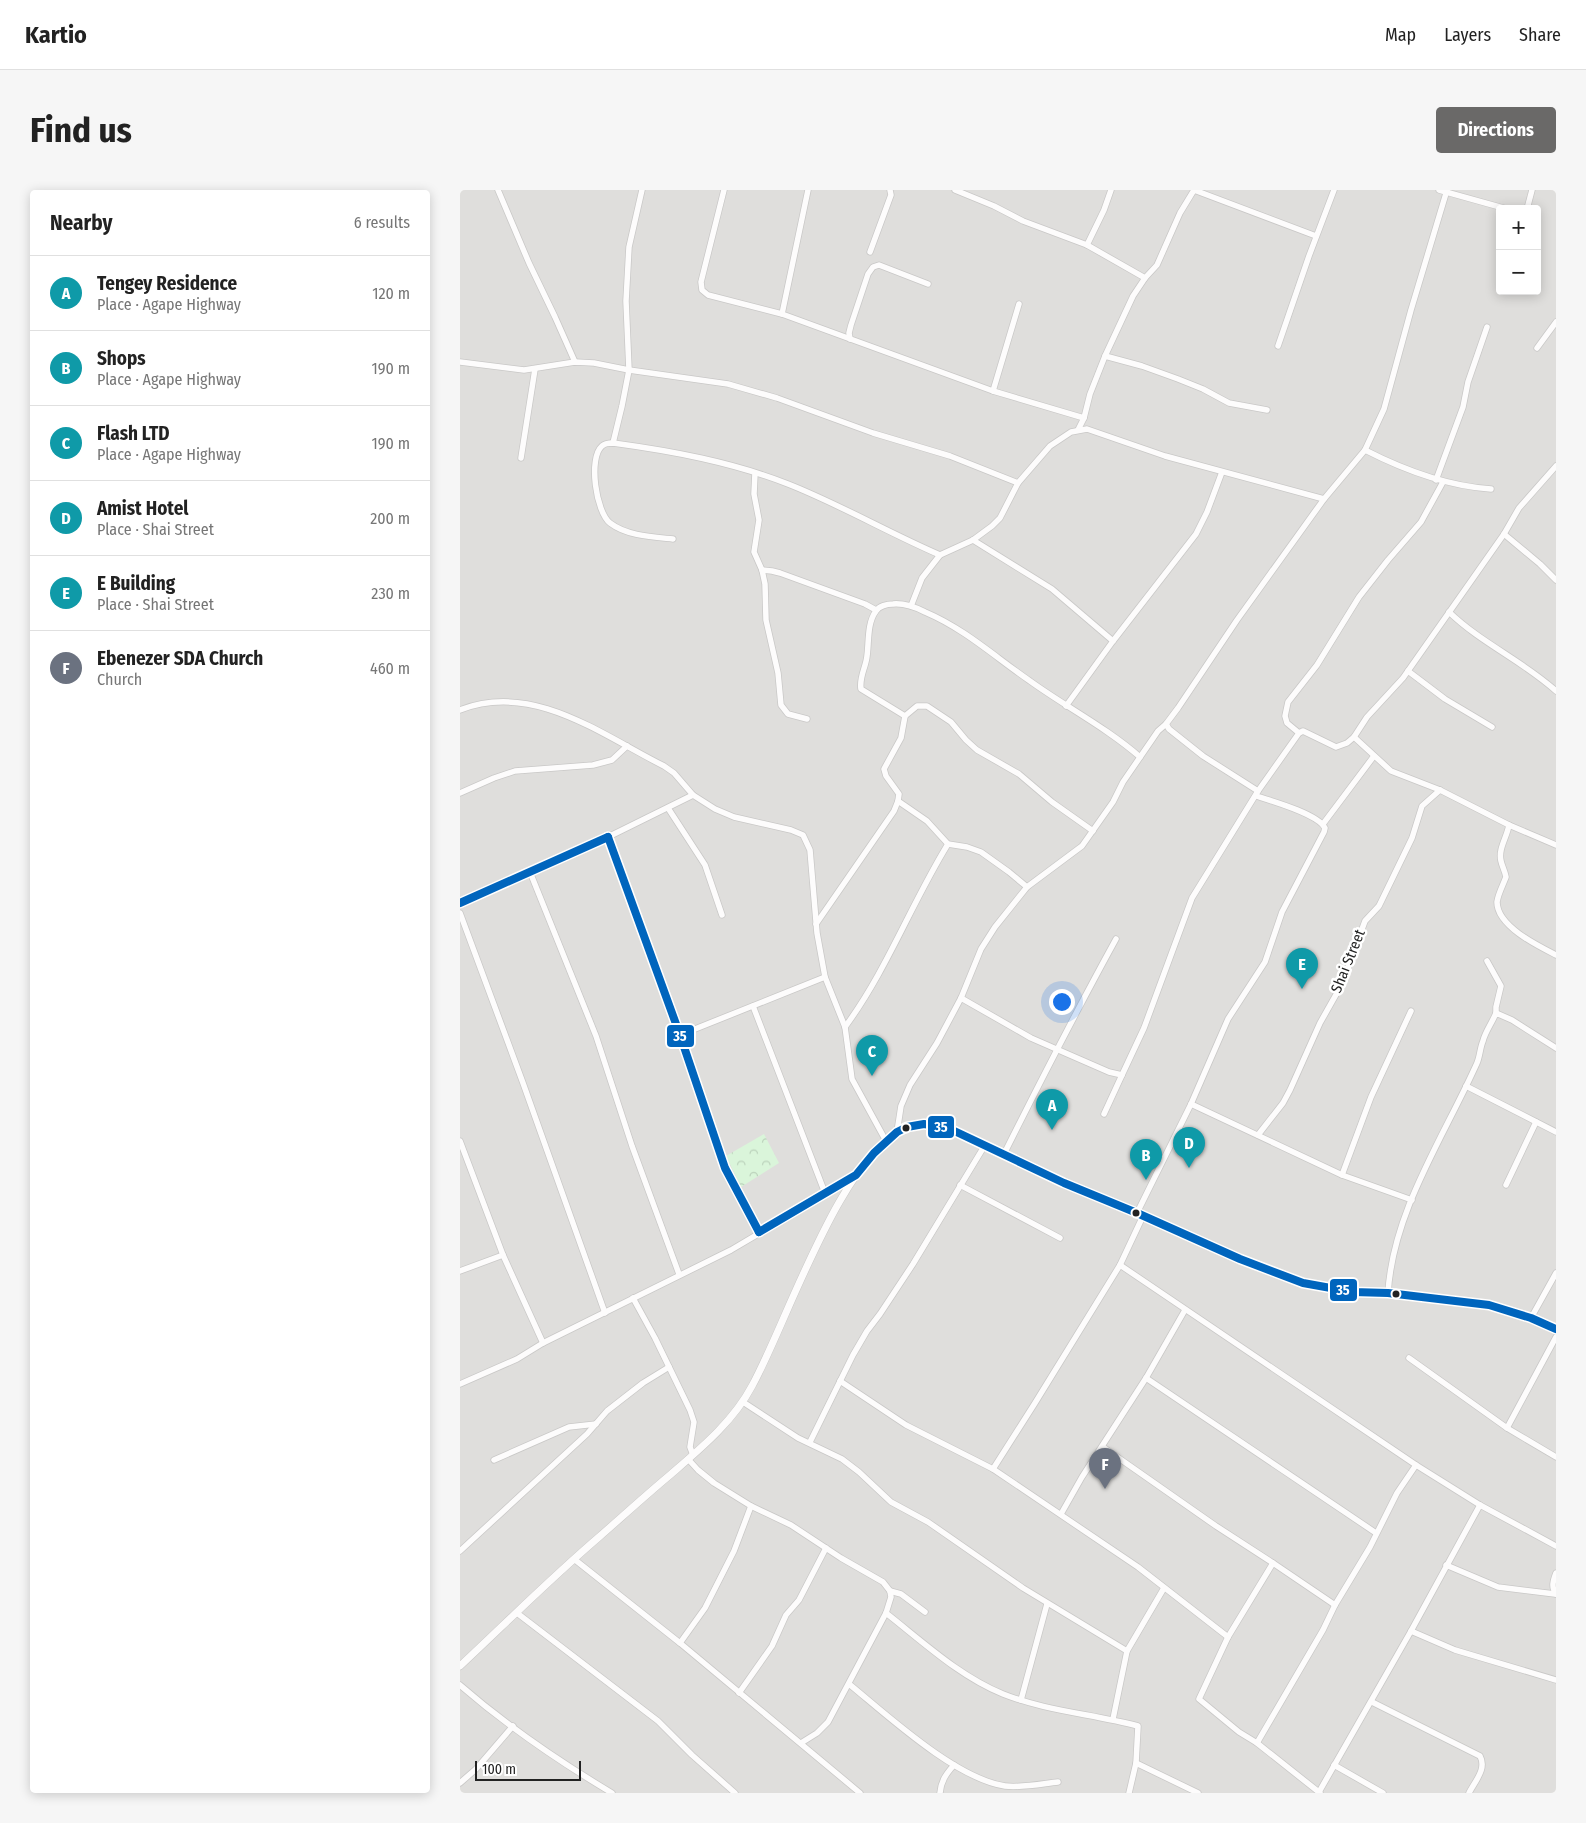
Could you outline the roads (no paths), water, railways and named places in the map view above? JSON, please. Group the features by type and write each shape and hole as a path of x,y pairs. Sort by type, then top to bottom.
{"street":[{"path":"498,190 574,362"},
{"path":"613,443 629,370 626,301 628,247 642,190"},
{"path":"724,190 701,282 702,290 708,295 782,314 993,391 1084,418"},
{"path":"782,314 808,190"},
{"path":"870,252 891,195 890,190"},
{"path":"955,190 994,206 1023,221 1087,245 1145,278"},
{"path":"1087,245 1104,210 1111,190"},
{"path":"1078,430 1084,418 1090,394 1105,356 1133,296 1145,278 1157,265 1180,214 1194,190 1316,236"},
{"path":"1278,346 1334,190"},
{"path":"1440,190 1496,206"},
{"path":"1528,205 1532,190"},
{"path":"897,1132 901,1106 910,1085 934,1049 961,998 981,949 995,927 1027,887 1082,846 1158,730 1166,724 1237,620 1324,500 1365,450 1384,409 1411,310 1447,191"},
{"path":"850,339 851,325 868,274 873,267 879,264 928,284"},
{"path":"993,391 1019,304"},
{"path":"1537,348 1556,322"},
{"path":"1299,733 1287,723 1285,716 1288,702 1317,665 1354,604 1388,560 1421,522 1440,481 1463,407 1468,382 1487,327"},
{"path":"1105,356 1142,366 1178,379 1203,389 1229,403 1267,410"},
{"path":"460,362 514,370 534,369 574,362 603,364 629,370 728,384 804,407 873,433 950,456 1018,484"},
{"path":"521,458 534,369"},
{"path":"911,606 922,578 940,555 973,540 992,526 1000,518 1018,484 1050,446 1071,432 1078,430 1087,429 1165,456 1324,500"},
{"path":"673,539 628,532 611,524 605,518 601,511 595,476 596,462 600,448 603,445 613,443 686,455 755,472 789,484 940,555"},
{"path":"1365,450 1383,460 1440,481 1490,489"},
{"path":"1104,1114 1144,1028 1192,898 1257,793 1299,733 1305,731 1336,747 1347,743 1354,737 1368,717 1408,671 1504,534 1519,508 1556,466"},
{"path":"755,472 754,494 759,520 754,552 762,570 765,584 767,630 778,673 781,705 788,714 807,719"},
{"path":"1066,706 1113,641 1196,534 1207,512 1222,472"},
{"path":"1504,534 1556,580"},
{"path":"973,540 1057,592 1113,641"},
{"path":"762,570 772,570 865,604 876,610"},
{"path":"905,716 888,704 862,692 860,683 867,657 869,633 876,610 891,604 911,606 959,628 1020,674 1124,743 1140,757"},
{"path":"1449,612 1474,633 1519,661 1556,691"},
{"path":"1408,671 1445,699 1492,727"},
{"path":"460,710 499,701 512,701 530,704 570,716 674,773 692,795 715,810 734,817 791,830 803,835 810,850 816,924 825,978 845,1026 852,1079 886,1141"},
{"path":"816,924 890,818 898,801 899,794 886,776 884,769 901,738 905,716 917,706 927,706 951,722 977,750 1019,774 1052,802 1093,831"},
{"path":"993,1468 1120,1265 1140,1215 1152,1175 1190,1104 1228,1019 1265,962 1282,912 1324,832 1323,824 1319,820 1257,793 1203,756 1169,729 1166,724"},
{"path":"1354,737 1391,771 1440,790 1509,825 1556,845"},
{"path":"460,794 494,778 515,772 593,765 612,760 627,746"},
{"path":"1323,824 1374,756"},
{"name":"Shai Street","path":"1258,1135 1283,1103 1290,1090 1320,1023 1342,984 1365,921 1379,906 1412,838 1422,806 1440,790"},
{"path":"460,903 608,837 692,795"},
{"path":"898,801 927,821 948,844 967,847 981,852 1027,887"},
{"path":"668,808 705,866 722,915"},
{"path":"1509,825 1500,851 1506,877 1497,900 1500,913 1523,937 1556,955"},
{"path":"608,837 726,1168 759,1232"},
{"path":"845,1026 883,969 933,869 948,844"},
{"path":"530,872 596,1036 635,1155 679,1274"},
{"path":"460,913 523,1082 604,1313"},
{"path":"1004,1154 1046,1073 1056,1049 1116,939"},
{"path":"1388,1293 1395,1244 1412,1200 1478,1061 1482,1042 1496,1014 1501,986 1487,961"},
{"path":"680,1035 825,978"},
{"path":"961,998 1031,1038 1109,1072 1122,1075"},
{"path":"753,1006 824,1193"},
{"path":"1342,1175 1371,1097 1411,1010"},
{"path":"1496,1014 1512,1020 1556,1048"},
{"path":"1466,1086 1556,1132"},
{"path":"1190,1104 1342,1175 1412,1200"},
{"path":"1506,1185 1536,1122"},
{"path":"460,1666 574,1559 716,1433 743,1402 760,1371 828,1223 856,1175 886,1141 897,1132 917,1124 935,1124 948,1128 1064,1183 1240,1259 1303,1283 1353,1292 1388,1293 1489,1305 1531,1318 1556,1329"},
{"path":"460,1141 503,1255 543,1344"},
{"path":"810,1442 867,1331 913,1264 985,1145"},
{"path":"460,1384 517,1359 679,1274 717,1257 856,1175"},
{"path":"960,1185 1060,1238"},
{"path":"460,1271 503,1255"},
{"path":"1120,1265 1416,1465 1480,1506 1556,1546"},
{"path":"1531,1318 1556,1273"},
{"path":"633,1298 690,1410 694,1422 690,1457 698,1470 714,1483 752,1506 790,1525 883,1582 890,1590 901,1594 925,1612"},
{"path":"1061,1514 1082,1477 1146,1378 1184,1310"},
{"path":"1507,1428 1556,1337"},
{"path":"1409,1358 1507,1428 1556,1457"},
{"path":"460,1550 587,1434 607,1411 625,1395 669,1367"},
{"path":"1146,1378 1376,1533"},
{"path":"840,1381 906,1425 993,1468 1138,1567 1228,1637"},
{"path":"743,1402 798,1438 810,1442 842,1459 891,1502 928,1522 1047,1604 1128,1651"},
{"path":"494,1460 569,1427 596,1424"},
{"path":"1103,1447 1335,1606"},
{"path":"1257,1743 1370,1547 1401,1486 1416,1465"},
{"path":"680,1643 705,1608 734,1551 752,1506"},
{"path":"1273,1563 1228,1637 1199,1699 1239,1732 1257,1743 1319,1792 1372,1702 1480,1506"},
{"path":"740,1693 772,1646 786,1615 799,1600 826,1548"},
{"path":"574,1559 680,1643 860,1793"},
{"path":"1446,1565 1498,1587 1556,1594"},
{"path":"1556,1573 1553,1588 1556,1594"},
{"path":"1113,1719 1128,1651 1164,1588"},
{"path":"801,1744 828,1722 886,1613 891,1602 890,1590"},
{"path":"1022,1700 1047,1604"},
{"path":"517,1613 658,1721 692,1755 735,1793"},
{"path":"886,1613 952,1665 973,1679 1003,1694 1054,1708 1113,1719 1138,1726 1136,1763 1129,1793"},
{"path":"1411,1631 1455,1650 1556,1680"},
{"path":"849,1684 936,1753 954,1765 986,1781 1007,1786 1058,1782"},
{"path":"460,1685 513,1726 588,1779 612,1793"},
{"path":"1372,1702 1480,1756 1483,1764 1482,1770 1469,1793"},
{"path":"460,1783 476,1769 513,1726"},
{"path":"1136,1763 1198,1793"},
{"path":"940,1793 946,1774 954,1765"},
{"path":"1334,1765 1383,1793"}],"place":[{"name":"E Building","path":"1302,989"},
{"name":"Flash LTD","path":"872,1076"},
{"name":"Tengey Residence","path":"1052,1130"},
{"name":"Amist Hotel","path":"1189,1168"},
{"name":"Shops","path":"1146,1180"},
{"name":"Ebenezer SDA Church","path":"1105,1489"}]}
